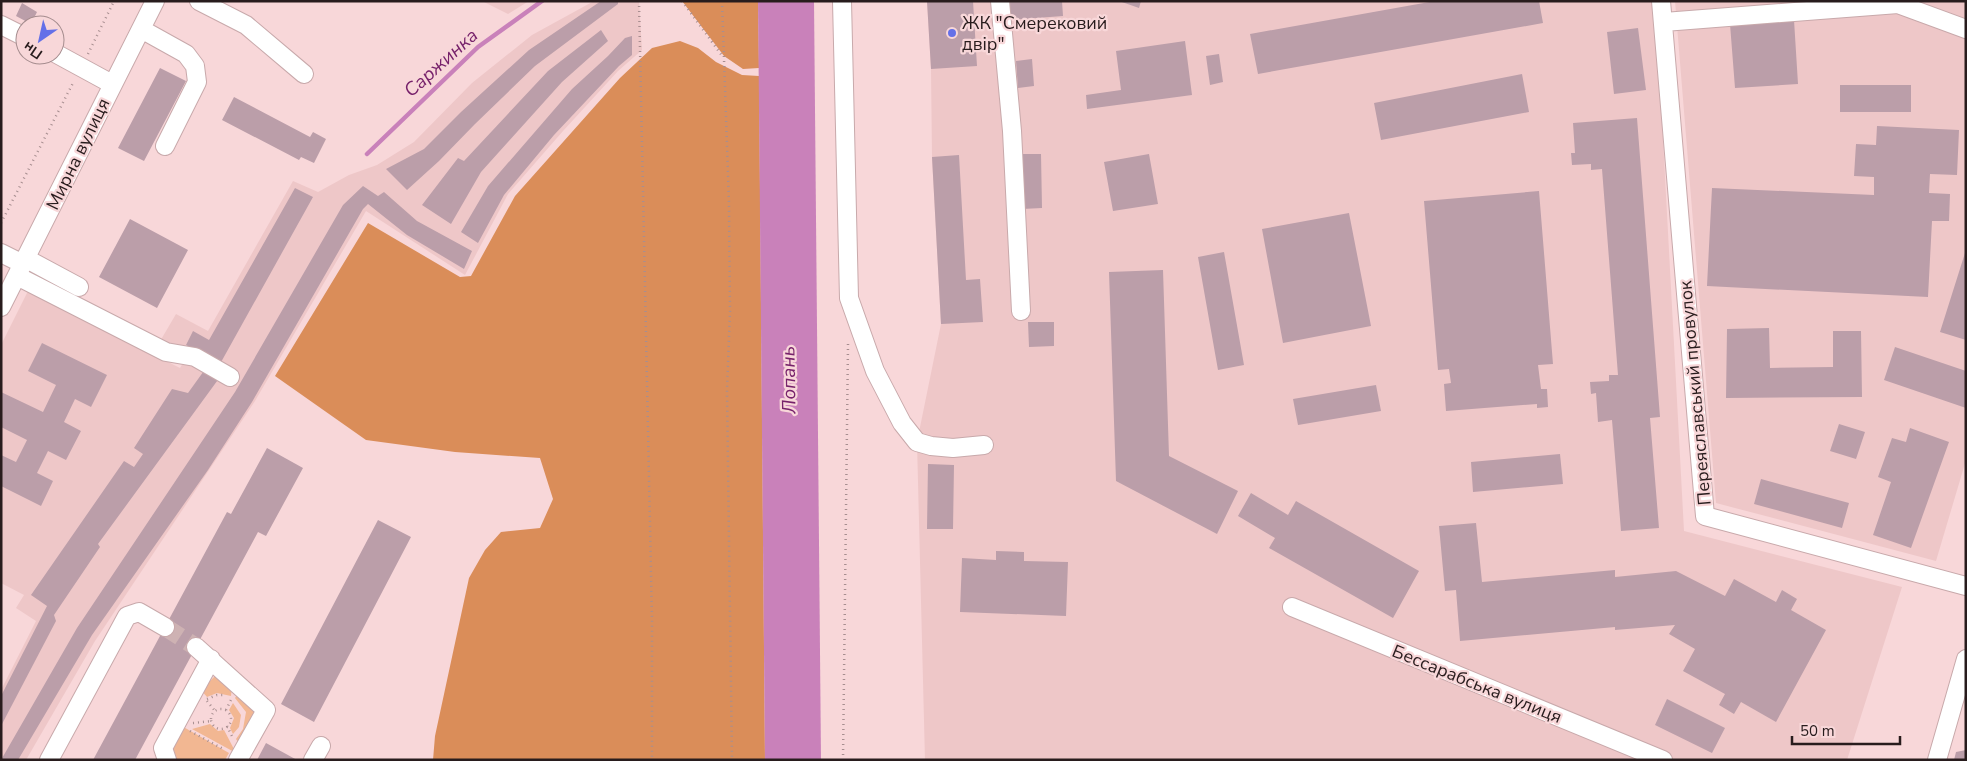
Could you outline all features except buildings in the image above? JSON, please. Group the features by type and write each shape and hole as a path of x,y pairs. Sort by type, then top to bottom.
{"street":[{"name":"Мирна вулиця","path":"1,306 155,1"},
{"path":"199,1 246,26 304,74"},
{"path":"842,1 849,298 876,371 902,423 917,442 930,446 953,448 984,445"},
{"path":"1000,1 1012,131 1020,311"},
{"name":"Переяславський провулок","path":"1661,1 1705,516 1966,586"},
{"path":"1664,22 1898,4 1966,29"},
{"path":"1,25 15,32"},
{"path":"141,29 186,54 195,66 197,82 165,146"},
{"path":"65,59 112,84"},
{"path":"1,253 166,352 195,357 230,377"},
{"path":"22,266 79,287"},
{"name":"Бессарабська вулиця","path":"1292,607 1663,760"},
{"path":"49,760 126,616 138,612 165,627"},
{"path":"196,647 266,710 238,759"},
{"path":"167,760 162,748 211,659"},
{"path":"1937,760 1966,659"}],"path":[{"path":"1,223 114,1"},
{"path":"639,1 652,620 652,760"},
{"path":"682,1 724,58"},
{"path":"722,1 730,311 727,391 732,760"},
{"path":"843,760 848,337"},
{"path":"204,702 210,697 225,695 238,703"},
{"path":"223,709 229,712 231,718 229,724 220,728 215,726 212,717 215,711 223,709"},
{"path":"198,715 198,722"},
{"path":"176,724 238,759"},
{"path":"233,738 239,732"}],"shaded area":[{"path":"482,1 529,1 508,14"},
{"path":"594,1 639,1 642,50 618,71 508,194 465,275 366,211 255,401 95,641 26,760 1,760 1,690 36,621 16,608 24,595 1,583 1,345 28,291 180,368 186,358 159,343 176,314 208,331 293,181 318,192 349,175 377,165 414,142 472,83 532,35"},
{"path":"682,1 758,1 759,68 743,69 724,56"},
{"path":"927,1 1653,1 1657,27 1684,531 1902,587 1847,760 925,760 917,442 941,324 932,157 931,69"},
{"path":"1675,1 1966,1 1966,460 1936,561 1716,503"},
{"path":"680,41 698,48 716,62 742,75 759,76 765,760 433,760 435,736 469,578 485,550 501,532 540,528 553,499 540,458 455,452 366,440 275,376 368,223 460,277 471,276 515,196 620,78 652,48"},
{"path":"215,676 232,686 231,696 217,693 207,697 201,690"},
{"path":"239,692 255,710 255,717 240,745 236,739 243,729 246,712 235,698"},
{"path":"233,703 241,715 239,727 233,734 230,728 234,718 229,710"},
{"path":"210,724 218,731 224,730 236,753 192,729"},
{"path":"180,725 229,753 225,760 172,760 168,747"}],"water":[{"name":"Лопань","path":"758,1 814,1 821,760 765,760"}],"waterway":[{"name":"Саржинка","path":"367,154 478,47 542,1"}],"tunnel":[{"path":"165,627 196,647"}],"place":[{"name":"ЖК \"Смерековий двір\"","path":"952,33"}]}
